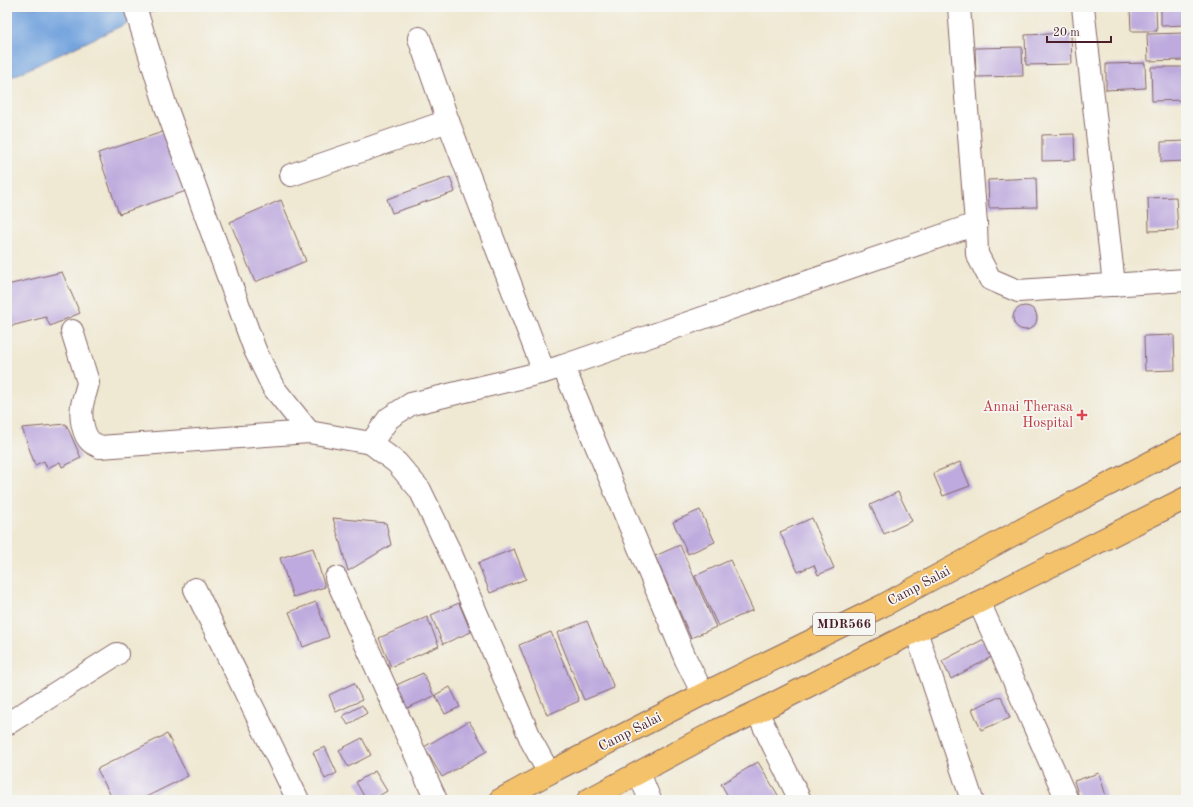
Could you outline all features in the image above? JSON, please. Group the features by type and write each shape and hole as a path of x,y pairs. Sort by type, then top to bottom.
{"main road":[{"name":"Camp Salai","path":"500,800 549,773 703,694 882,606 1027,527 1186,444"},
{"name":"MDR566","path":"588,800 718,730 757,712 916,631 979,602 1186,498"}],"street":[{"path":"135,7 166,106 255,350 273,387 309,432"},
{"path":"958,7 976,224 977,254 990,279 1018,291 1186,280"},
{"path":"1084,7 1114,285"},
{"path":"420,38 448,121 553,369 703,694"},
{"path":"291,175 448,121"},
{"path":"371,443 388,418 412,404 553,369 976,224"},
{"path":"72,330 88,382 82,407 82,424 86,436 92,443 100,447 309,432 371,443 397,463 420,490 451,554 532,742 549,773"},
{"path":"336,578 436,800"},
{"path":"195,590 298,800"},
{"path":"979,602 1067,800"},
{"path":"916,631 972,800"},
{"path":"7,724 117,654"},
{"path":"757,712 800,800"},
{"path":"639,772 650,800"}],"water":[{"path":"7,7 162,7 7,79"}],"building":[{"path":"1130,7 1156,7 1157,31 1131,31"},
{"path":"1161,7 1186,7 1186,25 1161,26"},
{"path":"1071,33 1072,64 1026,65 1025,35"},
{"path":"1186,33 1186,60 1148,61 1147,34"},
{"path":"1022,47 1023,76 976,77 975,48"},
{"path":"1145,63 1146,88 1106,90 1106,64"},
{"path":"1151,67 1186,67 1186,100 1152,101"},
{"path":"172,129 192,189 119,214 98,153"},
{"path":"1074,134 1075,160 1042,161 1042,135"},
{"path":"1186,141 1186,161 1161,162 1161,142"},
{"path":"450,177 455,192 392,213 387,199"},
{"path":"1036,178 1037,207 989,208 988,180"},
{"path":"1176,197 1178,230 1149,231 1148,198"},
{"path":"281,200 306,261 255,282 230,222"},
{"path":"62,272 80,313 50,326 46,317 7,327 7,285"},
{"path":"1025,306 1034,309 1037,318 1034,327 1025,330 1016,327 1013,318 1016,309"},
{"path":"1174,335 1175,370 1145,371 1144,336"},
{"path":"66,424 81,458 62,467 60,462 47,468 44,461 35,465 22,428"},
{"path":"960,462 970,486 943,496 933,473"},
{"path":"898,492 912,521 884,534 870,505"},
{"path":"700,510 715,542 688,554 673,522"},
{"path":"333,518 386,523 391,545 348,571"},
{"path":"812,518 834,568 818,575 814,565 798,572 780,532"},
{"path":"680,545 716,627 691,638 655,556"},
{"path":"313,548 325,587 293,597 280,558"},
{"path":"514,549 526,579 490,593 478,563"},
{"path":"730,560 753,610 718,626 695,576"},
{"path":"316,602 329,637 303,647 289,612"},
{"path":"459,603 471,632 443,644 431,615"},
{"path":"427,617 439,646 391,667 379,638"},
{"path":"587,621 614,688 584,700 557,633"},
{"path":"551,632 579,701 547,715 519,645"},
{"path":"984,639 993,656 951,679 942,661"},
{"path":"423,673 434,696 403,710 392,687"},
{"path":"354,683 362,700 336,712 329,695"},
{"path":"450,687 460,707 445,714 435,695"},
{"path":"1001,696 1010,718 981,730 972,709"},
{"path":"362,705 367,713 348,725 343,716"},
{"path":"469,721 487,751 442,777 424,747"},
{"path":"167,734 188,776 140,800 113,800 97,769"},
{"path":"362,738 371,755 348,767 339,750"},
{"path":"325,747 337,773 325,779 313,752"},
{"path":"758,762 781,800 730,800 721,784"},
{"path":"375,771 387,791 372,800 366,800 356,782"},
{"path":"1099,773 1106,796 1094,800 1080,800 1074,781"}],"place":[{"name":"Annai Therasa Hospital","path":"1082,415"}]}
